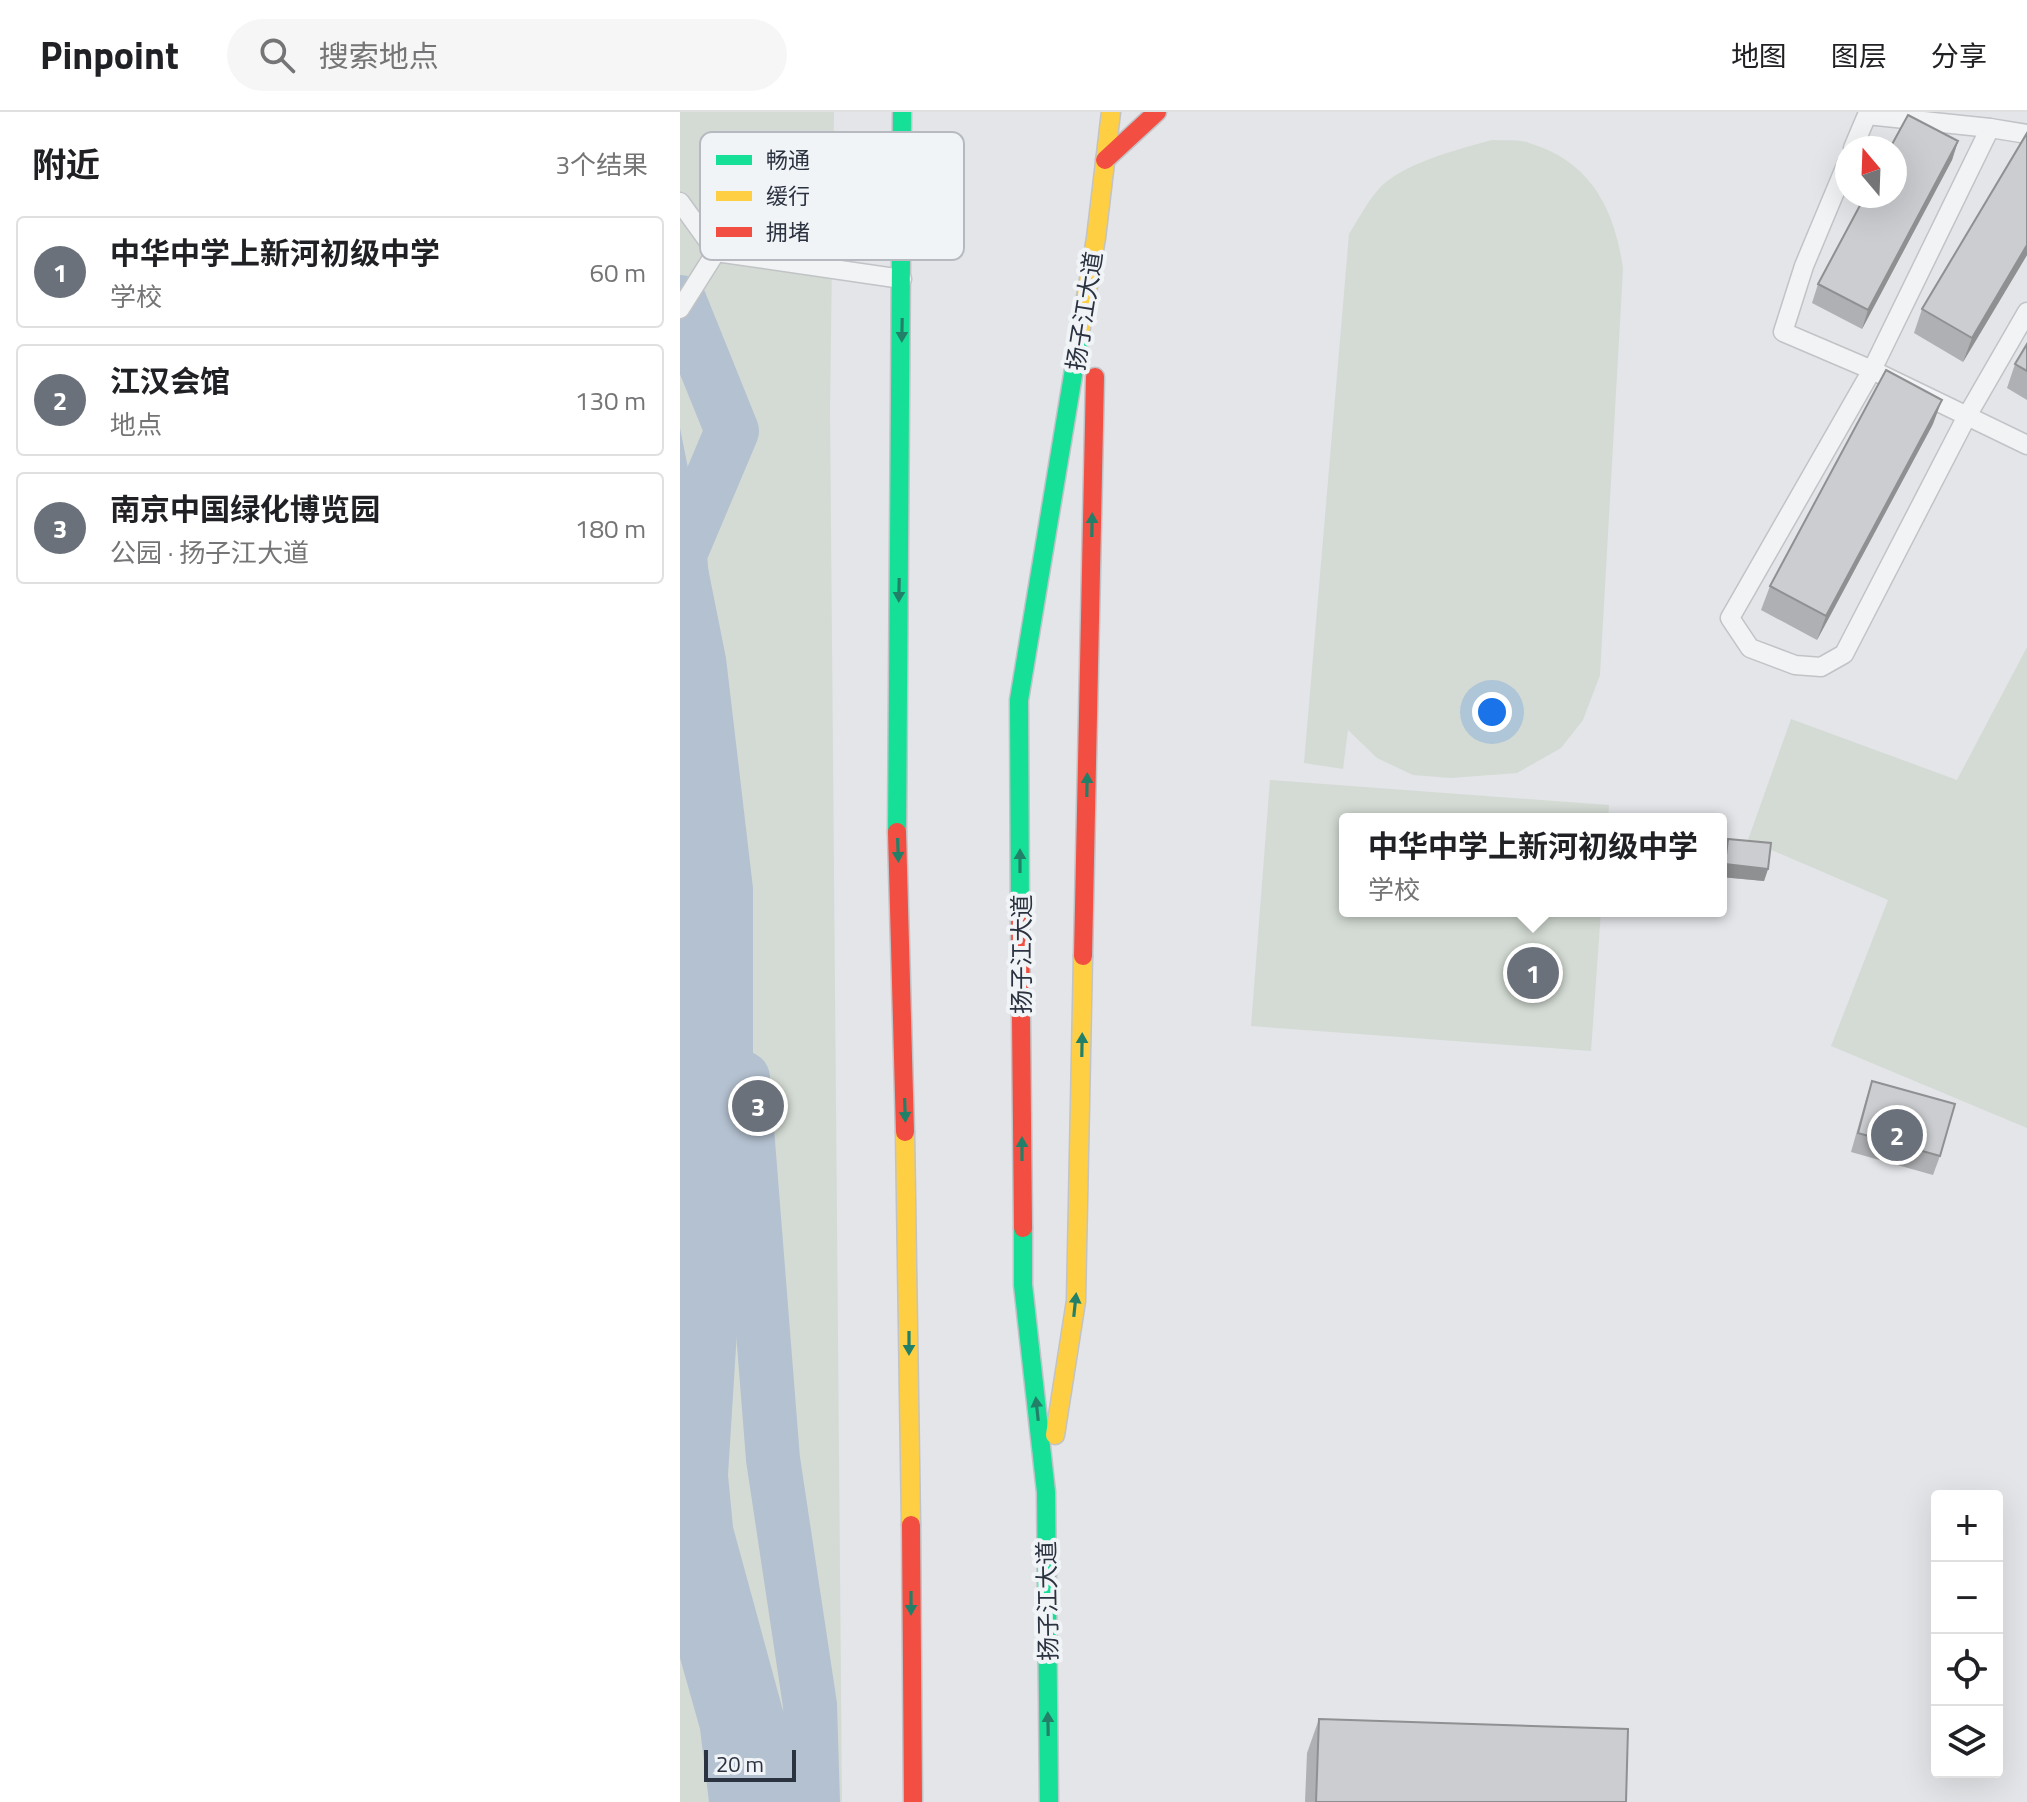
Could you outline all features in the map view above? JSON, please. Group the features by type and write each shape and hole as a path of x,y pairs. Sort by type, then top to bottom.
{"main road":[{"name":"扬子江大道","path":"1049,1802 1046,1492 1023,1285 1019,700 1096,238 1111,112"},
{"path":"1105,160 1157,112"},
{"path":"1046,1492 1076,1301 1096,238"},
{"path":"902,260 896,793 909,1265 913,1802"}],"lane":[{"path":"1858,136 1867,115 2027,134"},
{"path":"1990,128 1872,370 1730,618 1750,648 1795,665 1821,667 1844,654 1967,416 2027,312"},
{"path":"1835,192 1804,266 1783,332 1872,370 2027,445"},
{"path":"680,202 700,230"},
{"path":"680,309 711,260"},
{"path":"771,260 902,279"}],"shaded area":[{"path":"680,112 834,112 834,132 700,132 700,260 832,260 830,410 842,1802 680,1802"},
{"path":"1492,140 1525,142 1551,151 1569,162 1584,175 1606,208 1619,247 1623,269 1600,675 1583,720 1561,748 1517,773 1451,778 1413,775 1377,758 1348,730 1343,769 1304,763 1349,234 1387,181 1414,165"},
{"path":"2027,647 2027,1128 1831,1046 1888,900 1748,840 1791,719 1957,780"},
{"path":"1270,780 1609,805 1608,813 1339,813 1339,917 1601,917 1591,1051 1251,1026"}],"water":[{"path":"680,428 726,658 753,888 753,1076 728,1475 733,1527 785,1718 796,1802 709,1802 700,1729 680,1658"}],"building":[{"path":"1908,115 1958,141 1868,310 1818,284 1859,208 1907,208 1907,136 1897,136"},
{"path":"2027,133 2027,245 1972,338 1922,309"},
{"path":"2027,344 2027,371 2015,364"},
{"path":"1886,370 1942,400 1826,616 1770,586"},
{"path":"1728,839 1771,843 1768,869 1727,864"},
{"path":"1872,1081 1955,1104 1940,1156 1858,1133"},
{"path":"1319,1719 1628,1729 1626,1802 1316,1802"}],"waterway":[{"path":"680,302 732,431 680,554 682,582"},
{"path":"743,1078 773,1459 810,1705 813,1802"}],"traffic: fast":[{"path":"902,112 902,132"},
{"path":"897,832 901,260"},
{"path":"1020,913 1019,700 1080,333"},
{"path":"1023,1228 1023,1285 1046,1492 1049,1802"}],"traffic: slow":[{"path":"1080,333 1096,238 1111,112"},
{"path":"1055,1435 1076,1301 1083,956"},
{"path":"905,1132 911,1525"}],"traffic: jam":[{"path":"1105,160 1157,112"},
{"path":"1083,956 1095,377"},
{"path":"897,832 905,1132"},
{"path":"1020,913 1023,1228"},
{"path":"911,1525 913,1802"}],"place":[{"name":"中华中学上新河初级中学","path":"1533,973"},
{"name":"南京中国绿化博览园","path":"758,1106"},
{"name":"江汉会馆","path":"1897,1135"}]}
